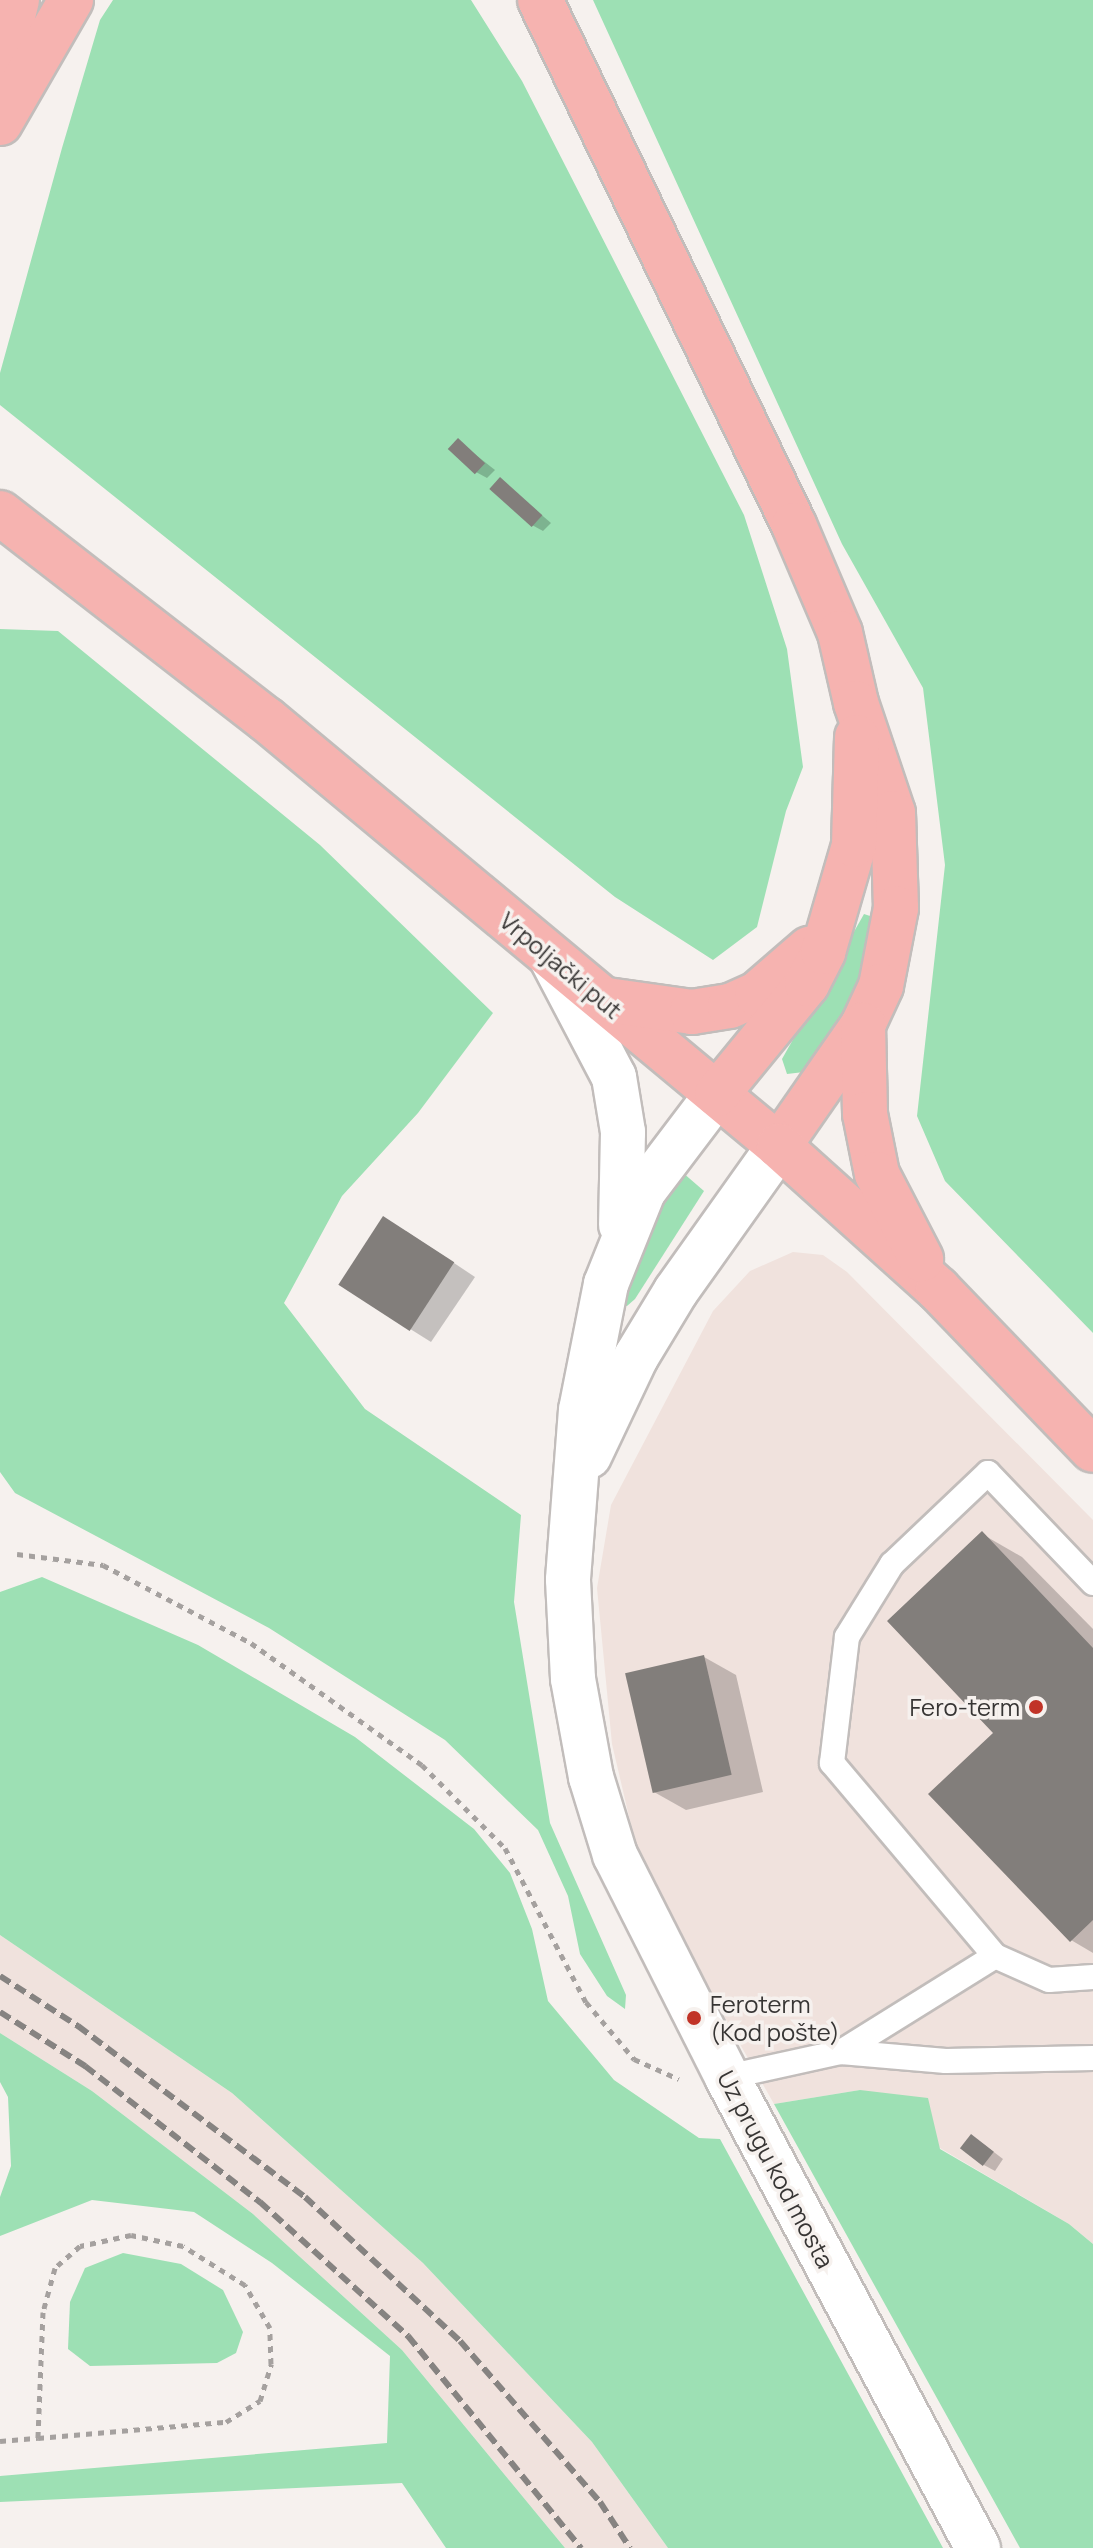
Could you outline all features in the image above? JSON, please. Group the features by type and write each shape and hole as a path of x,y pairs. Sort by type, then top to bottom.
{"main road":[{"path":"0,68 17,0"},
{"path":"0,123 71,0"},
{"path":"540,4 794,525 840,633 856,703 885,776 897,855 891,945 863,1025 779,1146"},
{"name":"Vrpoljački put","path":"0,513 266,719 779,1146 938,1289 1093,1450"},
{"path":"717,1094 807,984 834,923 854,845 856,703"},
{"path":"600,998 664,1011 730,1006 784,974 834,923"},
{"path":"863,1025 865,1114 877,1174 938,1289"}],"street":[{"path":"552,959 614,1077 625,1180 619,1244"},
{"path":"619,1244 643,1192 717,1094"},
{"path":"574,1496 636,1357 720,1224 779,1146"},
{"name":"Uz prugu kod mosta","path":"619,1244 595,1328 574,1496 568,1580 573,1679 591,1777 615,1855 727,2077 978,2548"}],"lane":[{"path":"1093,1583 988,1473 892,1564 847,1637 832,1763 995,1956 1049,1980 1093,1977"},
{"path":"841,2052 995,1956"},
{"path":"727,2077 841,2052 946,2061 1093,2058"}],"path":[{"path":"17,1554 103,1565 251,1643 422,1765 505,1848 586,2002 634,2059 686,2082 727,2077"},
{"path":"0,2441 38,2438 226,2422 260,2401 271,2364 270,2328 245,2285 183,2246 131,2235 80,2246 55,2268 43,2312 38,2438"}],"shaded area":[{"path":"793,1252 823,1255 847,1272 1093,1520 1093,2244 1069,2224 940,2148 860,2090 774,2104 690,1956 635,1842 612,1744 597,1588 611,1505 713,1311 750,1271"},
{"path":"0,1935 232,2093 423,2263 592,2442 668,2548 565,2548 402,2350 253,2214 92,2091 0,2033"}],"green space":[{"path":"113,0 471,0 522,81 744,515 787,649 803,767 786,811 757,927 713,960 615,897 0,405 0,373 62,148 100,20"},
{"path":"593,0 1093,0 1093,1333 945,1181 917,1116 945,865 923,688 842,544"},
{"path":"0,629 58,631 320,845 493,1013 418,1113 342,1196 284,1303 365,1409 521,1515 514,1602 550,1823 626,1995 625,2009 607,1996 580,1954 568,1896 538,1830 445,1740 269,1628 15,1493 0,1472"},
{"path":"864,914 873,917 859,998 804,1072 787,1074 782,1059"},
{"path":"682,1172 704,1191 635,1299 627,1306 616,1304 639,1228"},
{"path":"42,1577 198,1645 355,1737 474,1829 510,1873 532,1929 548,2001 614,2080 699,2138 720,2139 943,2548 668,2548 592,2442 423,2263 232,2093 0,1935 0,1592"},
{"path":"0,2033 92,2091 253,2214 402,2350 565,2548 446,2548 402,2483 0,2502 0,2476 387,2443 390,2356 272,2263 194,2212 92,2200 0,2236 0,2197 11,2166 8,2097 0,2082"},
{"path":"860,2090 928,2098 940,2149 1069,2224 1093,2244 1093,2548 1020,2548 774,2104"},
{"path":"123,2253 181,2264 223,2290 243,2332 236,2353 217,2363 90,2366 68,2349 70,2302 85,2268"}],"building":[{"path":"458,438 485,463 475,474 448,449"},
{"path":"500,477 542,515 532,527 489,489"},
{"path":"383,1216 454,1262 410,1331 338,1285"},
{"path":"982,1531 1093,1648 1093,1920 1070,1942 928,1794 993,1733 887,1621"},
{"path":"704,1655 732,1775 653,1793 625,1673"},
{"path":"971,2134 994,2152 983,2166 960,2148"}],"railway":[{"path":"0,1976 78,2026 305,2197 460,2341 600,2502 630,2548"},
{"path":"0,2012 85,2066 260,2202 408,2336 581,2548"}],"place":[{"name":"Fero-term","path":"1036,1707"},
{"name":"Feroterm (Kod pošte)","path":"694,2018"}]}
